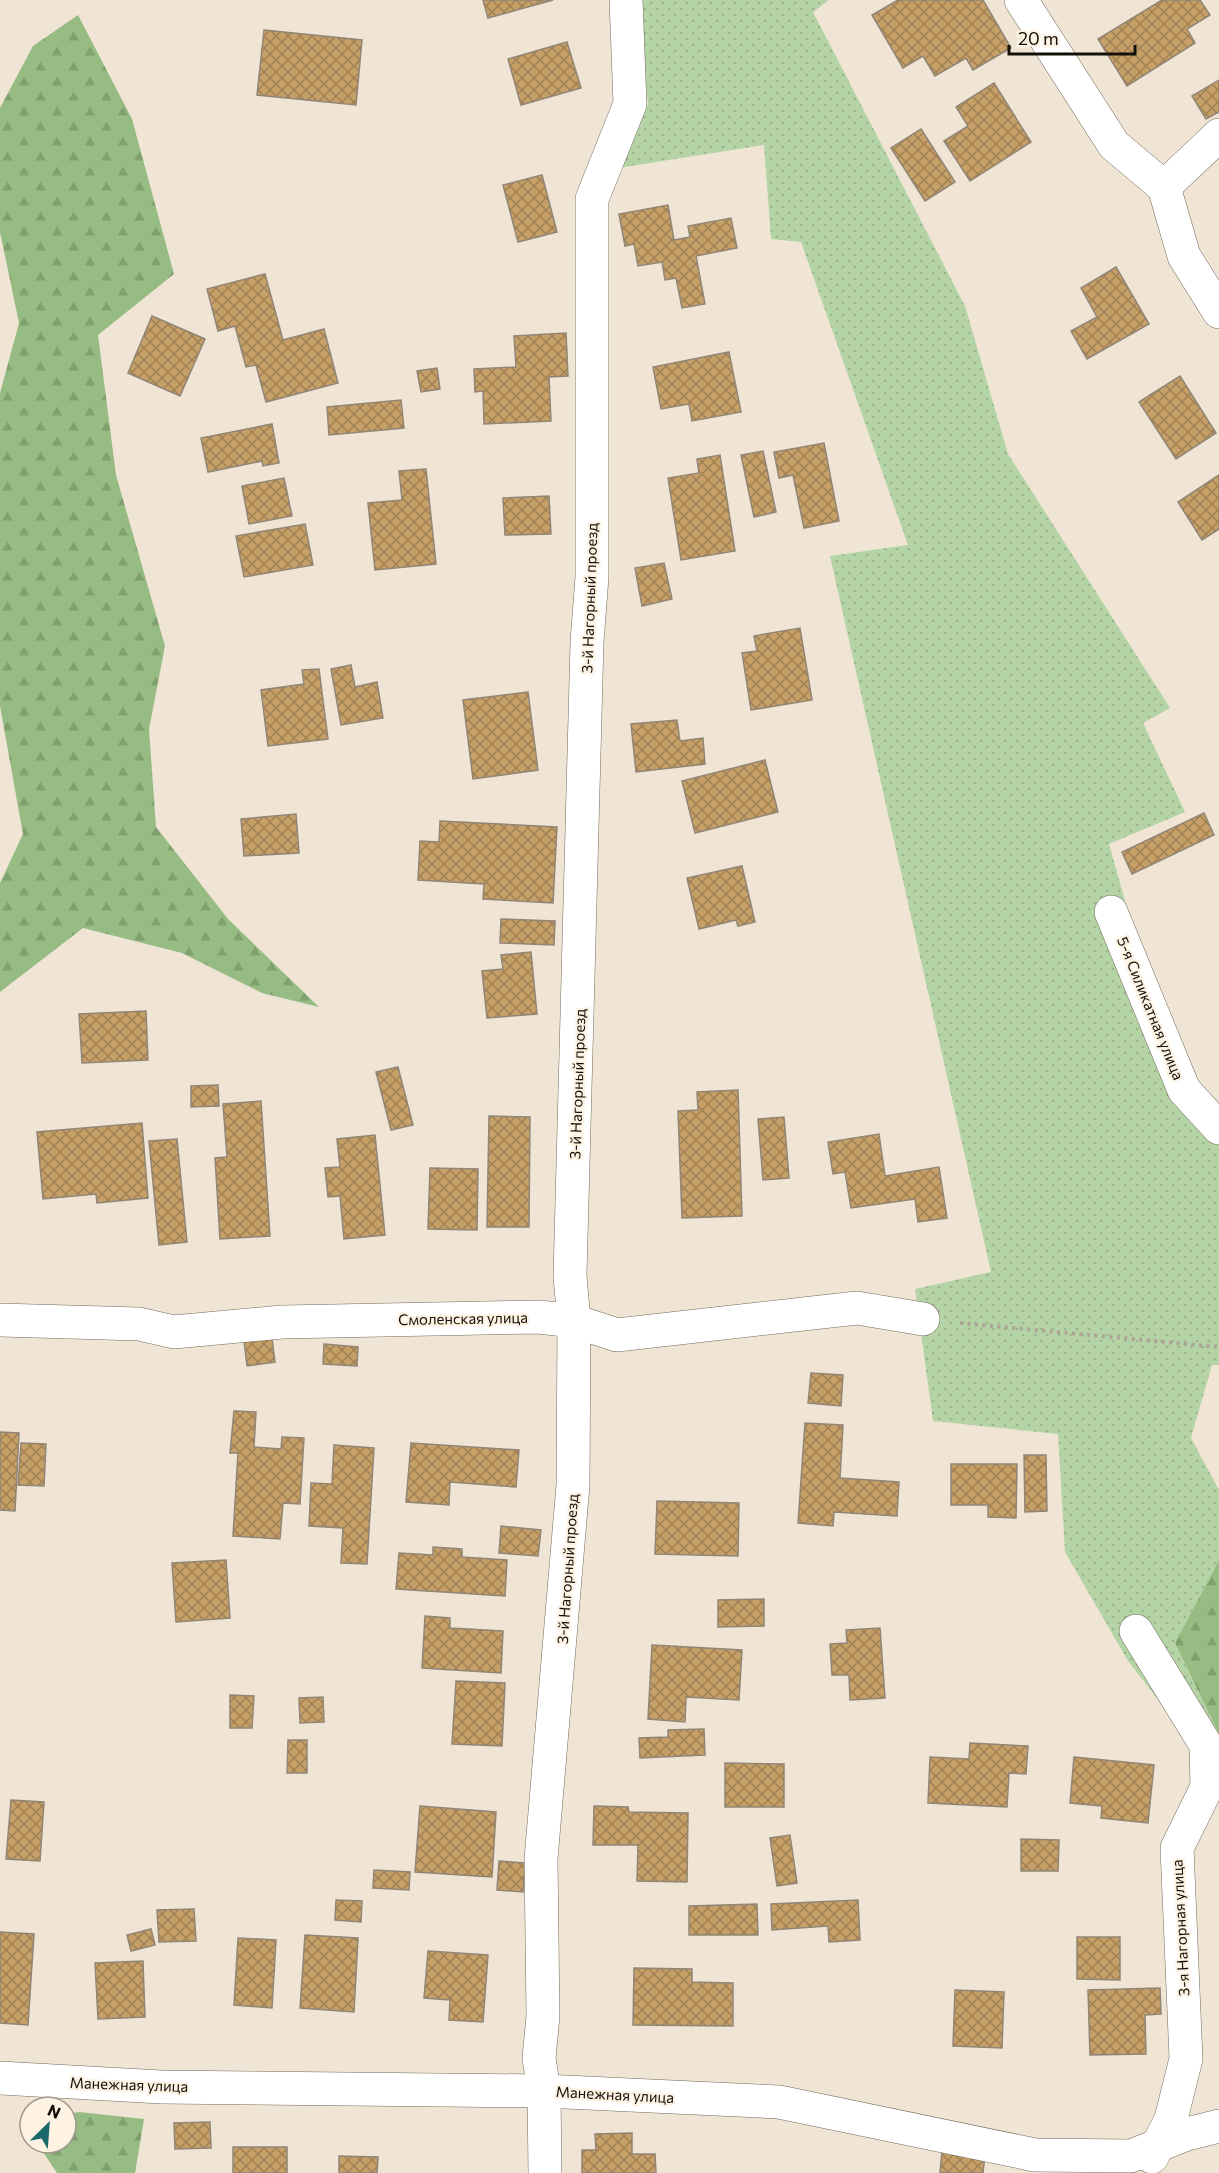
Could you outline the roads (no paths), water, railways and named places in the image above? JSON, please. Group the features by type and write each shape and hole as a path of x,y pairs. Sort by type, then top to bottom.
{"street":[{"name":"3-й Нагорный проезд","path":"545,2173 544,2091 539,2058 543,2016 541,1859 573,1485 574,1321 570,1275 586,642 592,577 592,199 630,104 626,0"},
{"path":"1021,0 1114,145 1164,187 1184,256 1219,312"},
{"path":"1164,187 1219,135"},
{"name":"5-я Силикатная улица","path":"1111,912 1184,1090 1219,1128"},
{"name":"Смоленская улица","path":"0,1320 139,1324 174,1332 282,1322 540,1317 574,1321 617,1335 857,1308 923,1319"},
{"name":"3-я Нагорная улица","path":"1136,1631 1206,1745 1207,1787 1177,1848 1186,2058 1171,2119 1152,2161"},
{"name":"Манежная улица","path":"0,2078 161,2087 544,2091 779,2102 1035,2155 1131,2157 1152,2161 1187,2134 1219,2126"}]}
